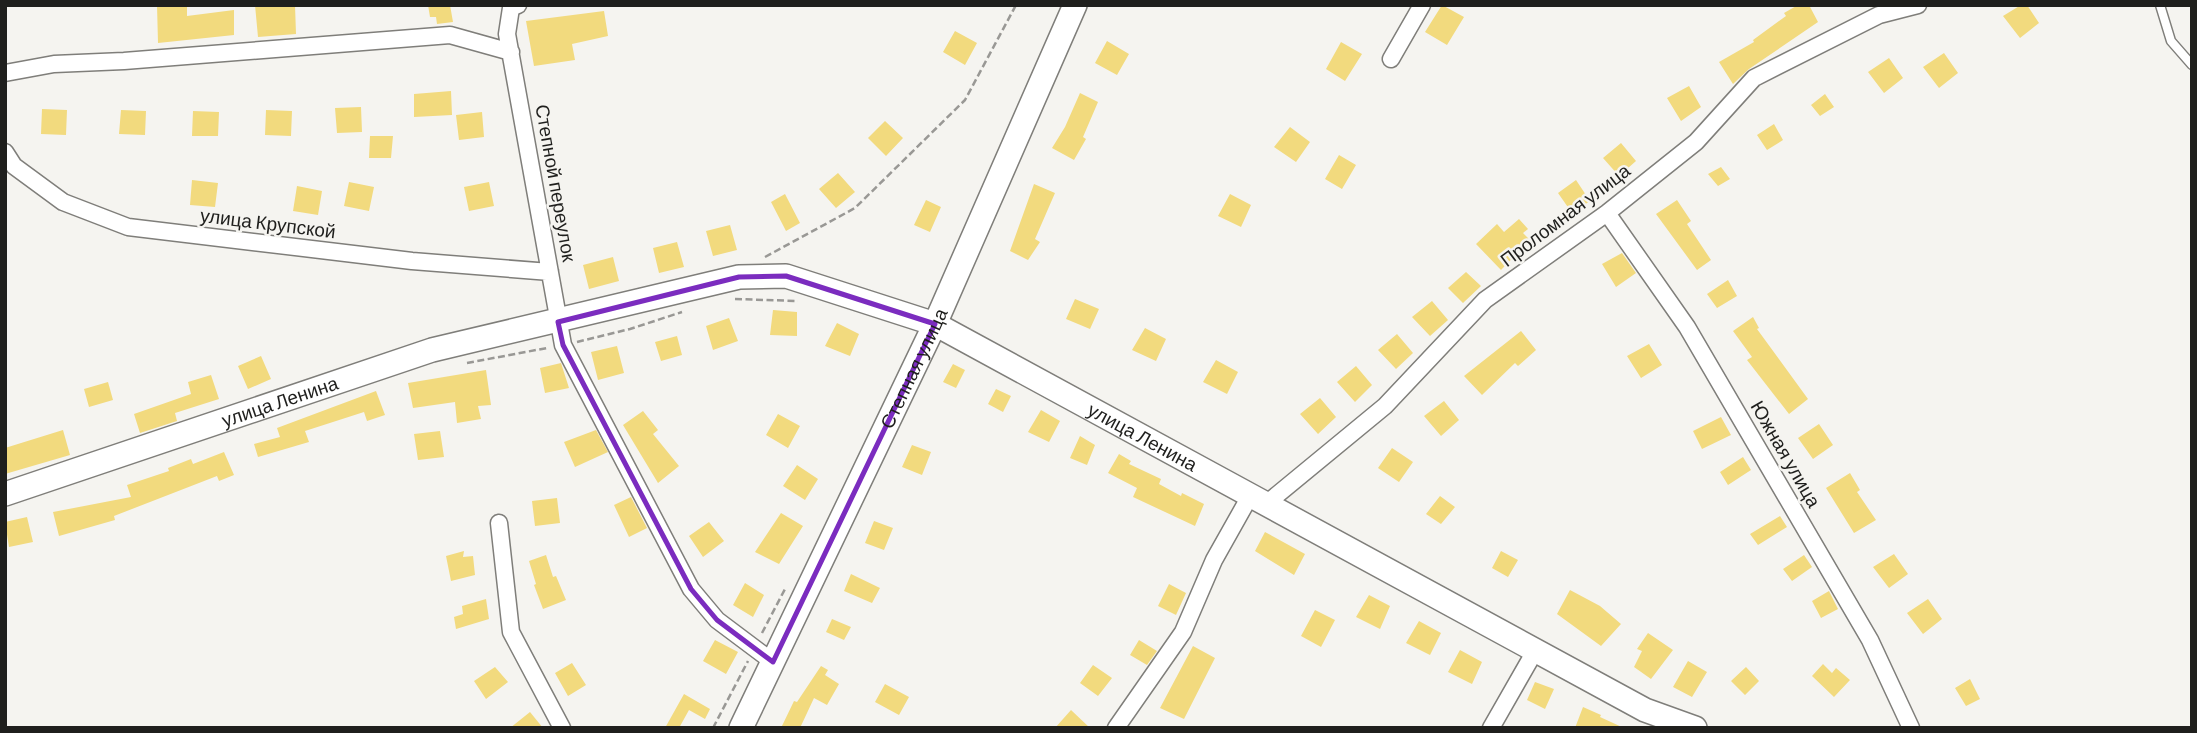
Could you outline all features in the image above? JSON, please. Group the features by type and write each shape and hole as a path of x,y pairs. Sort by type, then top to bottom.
{"street":[{"name":"Степной переулок","path":"518,5 511,8 508,34 558,322"},
{"name":"Степная улица","path":"744,726 935,324 1075,5"},
{"path":"1391,59 1422,5"},
{"name":"Проломная улица","path":"1116,728 1183,632 1214,560 1258,500 1385,406 1485,300 1607,213 1696,142 1754,78 1879,15 1918,5"},
{"path":"5,73 54,64 124,61 450,35 511,52"},
{"name":"улица Крупской","path":"5,152 14,166 63,202 128,227 412,261 550,272"},
{"name":"Южная улица","path":"1607,213 1687,327 1870,640 1911,728"},
{"name":"улица Ленина","path":"5,494 432,350 739,277 786,276 935,324 1645,710 1695,728"},
{"path":"558,322 563,345 691,589 717,620 773,662"},
{"path":"499,523 511,632 562,728"},
{"path":"1491,728 1535,651"}],"lane":[{"path":"2160,5 2171,41 2192,65"}],"path":[{"path":"754,262 804,238 855,208 938,127 965,100 1016,5"},
{"path":"722,298 804,301"},
{"path":"457,365 630,330 683,312"}],"highlighted area":[{"path":"786,276 935,324 773,662 717,620 691,589 563,345 558,322 739,277"}],"building":[{"path":"157,5 187,5 187,16 234,10 234,35 158,43"},
{"path":"255,5 295,5 296,34 258,37"},
{"path":"428,5 450,5 453,22 437,24 436,17 430,17"},
{"path":"1442,5 1464,17 1447,45 1425,32"},
{"path":"1798,5 1809,5 1818,22 1749,69 1733,84 1719,62 1754,42 1753,40 1786,16 1784,13"},
{"path":"2021,5 2027,5 2039,23 2020,38 2003,16"},
{"path":"604,11 608,36 572,44 575,60 534,66 526,21"},
{"path":"955,31 977,43 965,65 943,52"},
{"path":"1107,41 1129,54 1117,75 1095,63"},
{"path":"1341,42 1362,54 1345,81 1326,69"},
{"path":"1944,53 1958,73 1939,88 1923,67"},
{"path":"1889,58 1903,78 1884,93 1868,72"},
{"path":"1689,86 1701,107 1681,121 1667,98"},
{"path":"451,91 452,115 414,117 414,94"},
{"path":"1080,93 1098,102 1083,137 1086,139 1074,160 1052,148"},
{"path":"1825,94 1834,107 1820,116 1811,105"},
{"path":"361,107 362,132 337,133 335,108"},
{"path":"42,109 67,110 66,135 41,134"},
{"path":"121,110 146,111 145,135 119,134"},
{"path":"266,110 292,111 291,136 265,135"},
{"path":"193,111 219,112 218,136 192,136"},
{"path":"482,112 484,137 459,140 456,115"},
{"path":"885,121 903,138 886,156 868,138"},
{"path":"1774,124 1783,140 1767,150 1757,135"},
{"path":"1290,127 1310,142 1296,162 1274,147"},
{"path":"370,136 393,136 391,158 369,158"},
{"path":"1621,143 1636,161 1619,176 1603,158"},
{"path":"1339,155 1356,165 1342,189 1325,179"},
{"path":"1721,167 1730,179 1718,186 1708,174"},
{"path":"838,173 855,192 836,208 819,189"},
{"path":"192,180 218,183 215,207 190,205"},
{"path":"1576,180 1590,201 1572,213 1558,193"},
{"path":"349,182 374,187 369,211 344,206"},
{"path":"489,182 494,206 469,211 464,187"},
{"path":"1034,184 1055,193 1035,239 1040,242 1028,260 1010,251"},
{"path":"297,186 322,191 318,215 293,211"},
{"path":"785,194 800,223 786,231 771,202"},
{"path":"1230,194 1251,205 1241,227 1218,216"},
{"path":"926,200 941,207 930,232 914,225"},
{"path":"1677,200 1691,221 1687,224 1711,260 1697,270 1656,214"},
{"path":"1519,219 1528,229 1523,233 1530,240 1501,270 1476,244 1497,224 1504,232"},
{"path":"730,225 737,250 713,256 706,231"},
{"path":"677,242 684,267 659,273 653,248"},
{"path":"1622,253 1636,273 1616,287 1602,264"},
{"path":"613,257 619,281 589,289 583,265"},
{"path":"1466,272 1481,286 1463,303 1448,288"},
{"path":"1728,280 1737,296 1717,308 1707,294"},
{"path":"1075,299 1099,309 1090,329 1066,319"},
{"path":"1432,301 1448,320 1430,336 1412,317"},
{"path":"773,310 797,312 797,336 770,335"},
{"path":"1753,317 1759,328 1757,329 1808,399 1789,414 1747,360 1752,357 1733,331"},
{"path":"729,318 738,341 713,350 706,326"},
{"path":"837,323 859,334 850,356 825,346"},
{"path":"1145,328 1166,339 1156,361 1132,350"},
{"path":"1521,331 1536,350 1518,366 1515,363 1482,395 1464,376"},
{"path":"1397,334 1413,353 1396,369 1378,350"},
{"path":"677,336 682,355 661,361 655,342"},
{"path":"1649,344 1662,365 1641,378 1627,356"},
{"path":"617,346 624,373 598,380 591,352"},
{"path":"261,356 271,379 248,389 238,366"},
{"path":"1216,360 1238,372 1227,394 1203,382"},
{"path":"561,363 569,388 545,393 540,368"},
{"path":"953,364 965,370 956,388 943,382"},
{"path":"1356,366 1372,385 1355,402 1337,382"},
{"path":"486,370 491,405 478,406 481,419 457,423 455,402 413,408 408,383"},
{"path":"211,375 219,399 175,413 177,421 140,433 134,414 191,394 188,382"},
{"path":"108,382 113,400 89,407 84,389"},
{"path":"996,389 1011,396 1003,412 988,404"},
{"path":"376,391 385,415 367,421 364,412 305,431 309,442 258,457 254,444 280,437 277,428"},
{"path":"1320,398 1336,417 1318,434 1300,414"},
{"path":"1444,401 1459,420 1441,436 1424,416"},
{"path":"1041,410 1060,421 1049,442 1028,432"},
{"path":"643,411 658,430 653,434 679,466 658,483 623,425"},
{"path":"778,414 800,426 788,448 766,435"},
{"path":"1721,417 1731,435 1702,449 1693,431"},
{"path":"1819,424 1833,445 1813,459 1798,438"},
{"path":"63,430 70,455 5,474 5,448"},
{"path":"596,430 608,452 575,467 564,442"},
{"path":"440,431 444,457 418,460 414,434"},
{"path":"1080,436 1095,445 1087,465 1070,458"},
{"path":"912,445 931,452 922,475 902,467"},
{"path":"1392,448 1413,462 1399,482 1378,468"},
{"path":"224,452 234,475 219,481 217,476 114,516 115,520 59,536 53,512 131,497 127,485 169,471 168,468 191,459 193,464"},
{"path":"1119,454 1131,461 1129,464 1161,479 1159,484 1204,504 1195,526 1133,497 1137,488 1108,473"},
{"path":"1743,457 1751,470 1728,485 1720,472"},
{"path":"797,465 818,479 805,500 783,486"},
{"path":"1850,473 1860,490 1857,492 1876,520 1854,533 1826,488"},
{"path":"1440,496 1455,507 1441,524 1426,514"},
{"path":"631,497 647,528 629,537 614,505"},
{"path":"557,498 560,523 535,526 532,501"},
{"path":"781,513 803,526 779,564 755,552"},
{"path":"1780,516 1787,527 1758,545 1750,534"},
{"path":"27,517 33,542 9,547 5,522"},
{"path":"874,521 893,528 884,550 865,543"},
{"path":"709,522 724,541 703,557 689,536"},
{"path":"1265,532 1305,554 1294,575 1255,551"},
{"path":"464,551 463,557 473,556 475,575 451,581 446,556"},
{"path":"1501,551 1518,560 1508,577 1492,568"},
{"path":"1894,554 1908,574 1889,588 1873,567"},
{"path":"546,555 553,577 556,576 566,600 543,609 529,561"},
{"path":"1804,555 1812,567 1792,581 1783,569"},
{"path":"851,574 880,588 872,603 844,591"},
{"path":"745,583 764,595 753,617 733,605"},
{"path":"1169,584 1186,593 1176,615 1158,606"},
{"path":"1570,590 1600,606 1621,624 1601,646 1557,614"},
{"path":"1829,591 1838,609 1821,618 1812,601"},
{"path":"1369,595 1390,606 1380,629 1356,617"},
{"path":"486,599 489,619 456,629 454,617 463,614 462,606"},
{"path":"1928,599 1942,619 1923,634 1907,613"},
{"path":"1315,610 1335,620 1321,647 1301,636"},
{"path":"832,619 851,627 844,640 826,632"},
{"path":"1419,621 1441,633 1430,655 1406,643"},
{"path":"1648,633 1673,650 1651,679 1634,667 1642,651 1637,649"},
{"path":"715,640 738,652 726,674 703,661"},
{"path":"1139,640 1157,651 1147,665 1130,655"},
{"path":"1193,646 1215,658 1184,719 1160,708"},
{"path":"1460,650 1482,662 1472,684 1448,672"},
{"path":"1688,661 1707,672 1692,697 1673,687"},
{"path":"572,663 586,685 568,696 555,673"},
{"path":"1823,664 1832,673 1836,668 1850,680 1834,697 1812,676"},
{"path":"1093,665 1112,678 1098,696 1080,683"},
{"path":"821,666 828,670 825,675 839,684 827,705 814,698 800,728 781,728 794,701 797,702"},
{"path":"495,667 508,682 486,699 474,681"},
{"path":"1746,667 1759,681 1745,695 1731,681"},
{"path":"1970,679 1980,699 1966,706 1955,688"},
{"path":"1535,682 1554,689 1545,709 1527,700"},
{"path":"885,684 909,697 899,715 875,702"},
{"path":"684,694 710,709 705,719 689,710 679,728 665,728"},
{"path":"1583,707 1601,715 1600,717 1624,728 1575,728"},
{"path":"1071,710 1090,728 1055,728"},
{"path":"530,712 543,728 510,728"}]}
